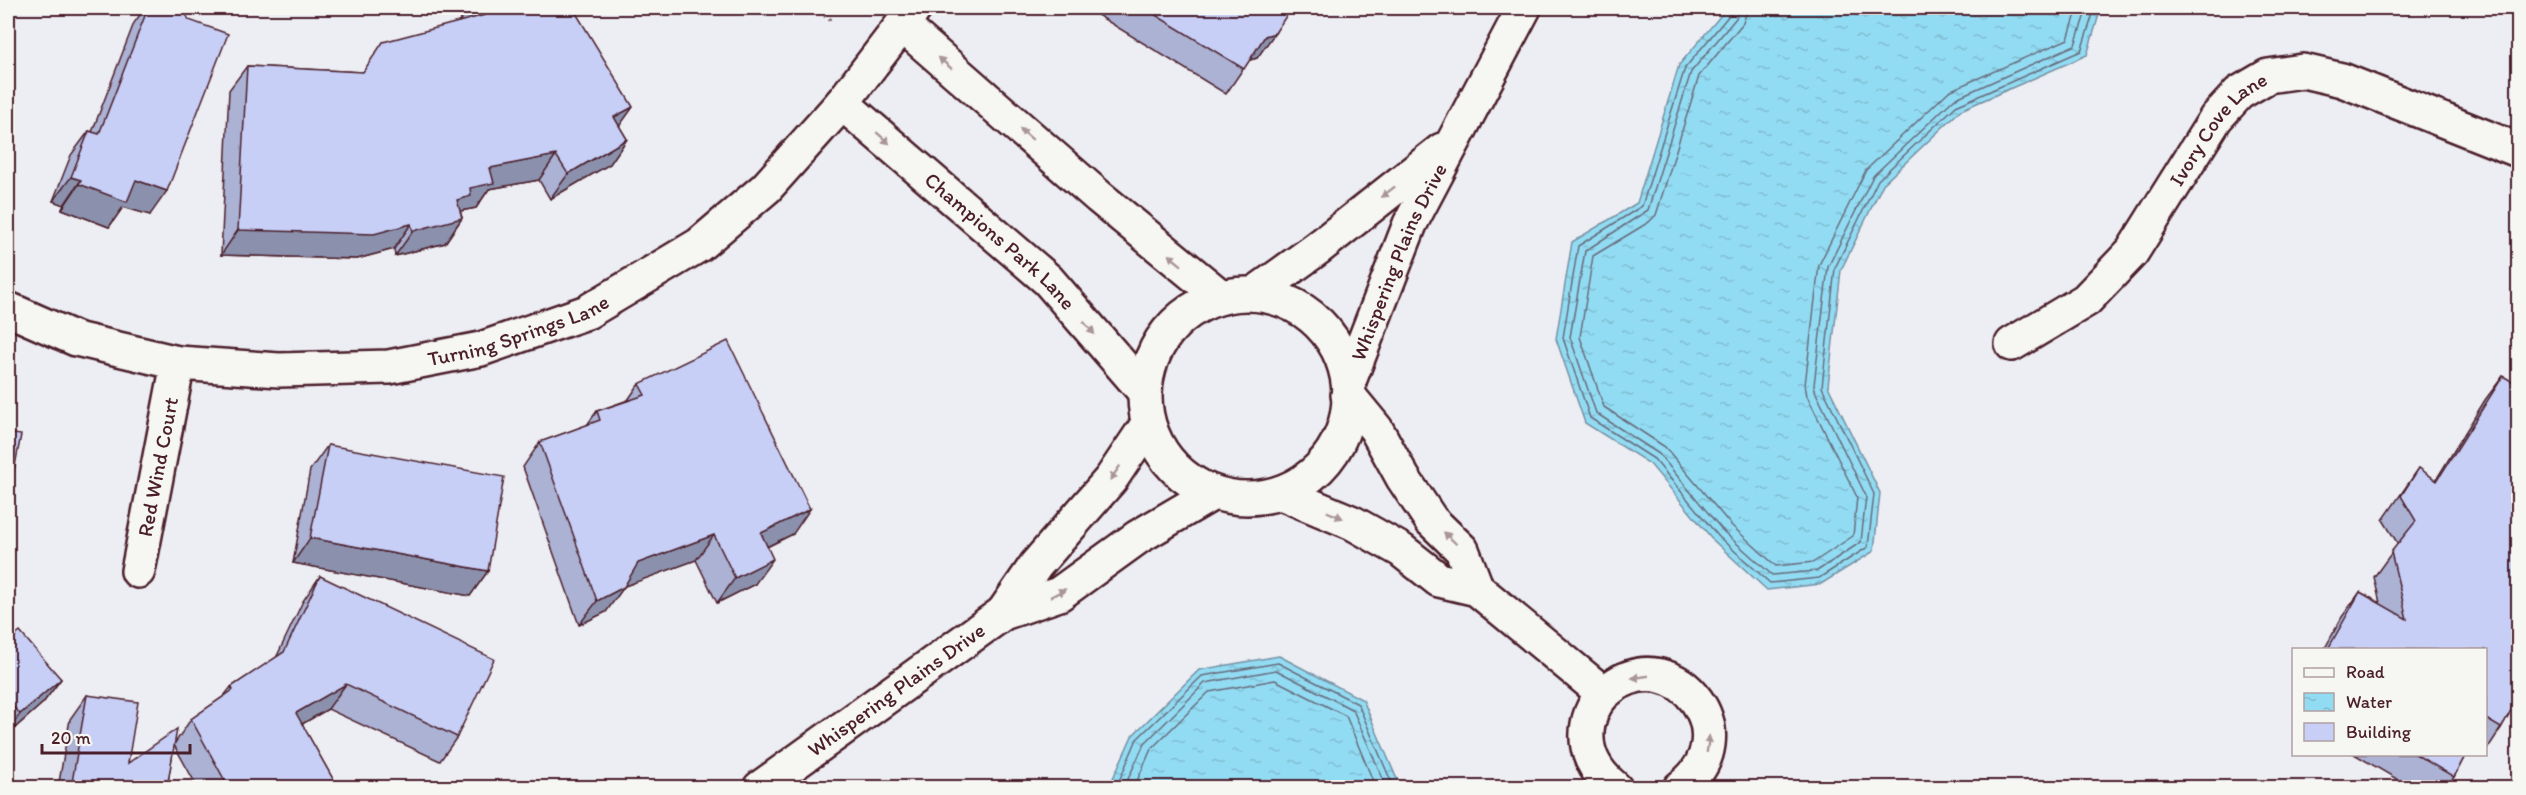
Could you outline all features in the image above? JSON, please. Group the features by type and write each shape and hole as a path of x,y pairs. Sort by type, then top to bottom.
{"street":[{"name":"Whispering Plains Drive","path":"1349,388 1410,225 1451,143 1524,8"},
{"name":"Turning Springs Lane","path":"8,309 76,339 178,363 279,370 389,367 481,349 588,312 699,245 766,188 842,103 908,16"},
{"path":"908,16 1099,197 1221,297"},
{"name":"Ivory Cove Lane","path":"2012,344 2086,300 2132,252 2216,118 2239,93 2268,76 2303,71 2342,80 2518,150"},
{"name":"Champions Park Lane","path":"842,103 1048,280 1144,391"},
{"name":"Whispering Plains Drive","path":"1254,294 1318,248 1451,143"},
{"path":"1254,294 1285,300 1315,319 1338,347 1349,388 1348,416 1335,449 1312,475 1281,492 1245,498 1213,492 1185,477 1162,453 1148,424 1144,391 1151,360 1167,331 1191,310 1221,297 1254,294"},
{"name":"Red Wind Court","path":"138,571 178,363"},
{"path":"1349,388 1431,520 1462,550 1477,589"},
{"name":"Whispering Plains Drive","path":"1003,613 1036,565 1112,478 1148,424"},
{"name":"Whispering Plains Drive","path":"760,788 1003,613 1059,594 1138,537 1213,492"},
{"path":"1281,492 1362,528 1401,550 1439,580 1477,589 1603,693"},
{"path":"1615,788 1598,772 1589,753 1587,732 1591,711 1603,693 1620,681 1641,675 1660,676 1678,682 1693,694 1704,710 1709,728 1709,747 1695,783"}],"path":[{"path":"815,8 832,21"}],"water":[{"path":"1727,8 2101,8 2087,55 1961,110 1883,184 1841,270 1828,386 1880,493 1874,551 1821,584 1767,590 1714,541 1650,464 1585,423 1556,339 1572,242 1637,203 1679,65"},
{"path":"1279,656 1363,700 1396,777 1404,787 1109,787 1132,736 1199,670"}],"building":[{"path":"148,8 178,8 184,10 189,20 228,34 167,191 136,180 127,202 79,184 81,180 71,177 89,131 99,134"},
{"path":"480,8 573,8 633,107 614,117 627,139 568,174 556,155 490,168 494,183 470,188 471,196 457,200 462,218 413,231 411,224 374,234 238,230 247,66 363,72 383,42 485,15"},
{"path":"1144,8 1290,8 1290,10 1275,33 1265,36 1244,69"},
{"path":"728,341 810,509 761,533 773,559 735,578 714,535 638,563 624,587 597,601 540,442 600,420 597,411 645,395 639,384"},
{"path":"2503,376 2518,385 2518,698 2501,728 2487,720 2487,648 2329,648 2360,592 2407,619 2391,552 2416,521 2401,496 2419,468 2437,481"},
{"path":"8,433 21,435 11,486 8,485"},
{"path":"328,445 504,477 488,571 310,538"},
{"path":"320,576 494,659 457,737 346,684 296,713 338,788 229,788 191,719 233,690 231,687 284,652"},
{"path":"20,632 61,679 20,714 12,705 8,709 8,642"},
{"path":"87,695 138,702 128,763 177,729 167,788 71,788"},
{"path":"2418,756 2465,756 2454,777"}]}
